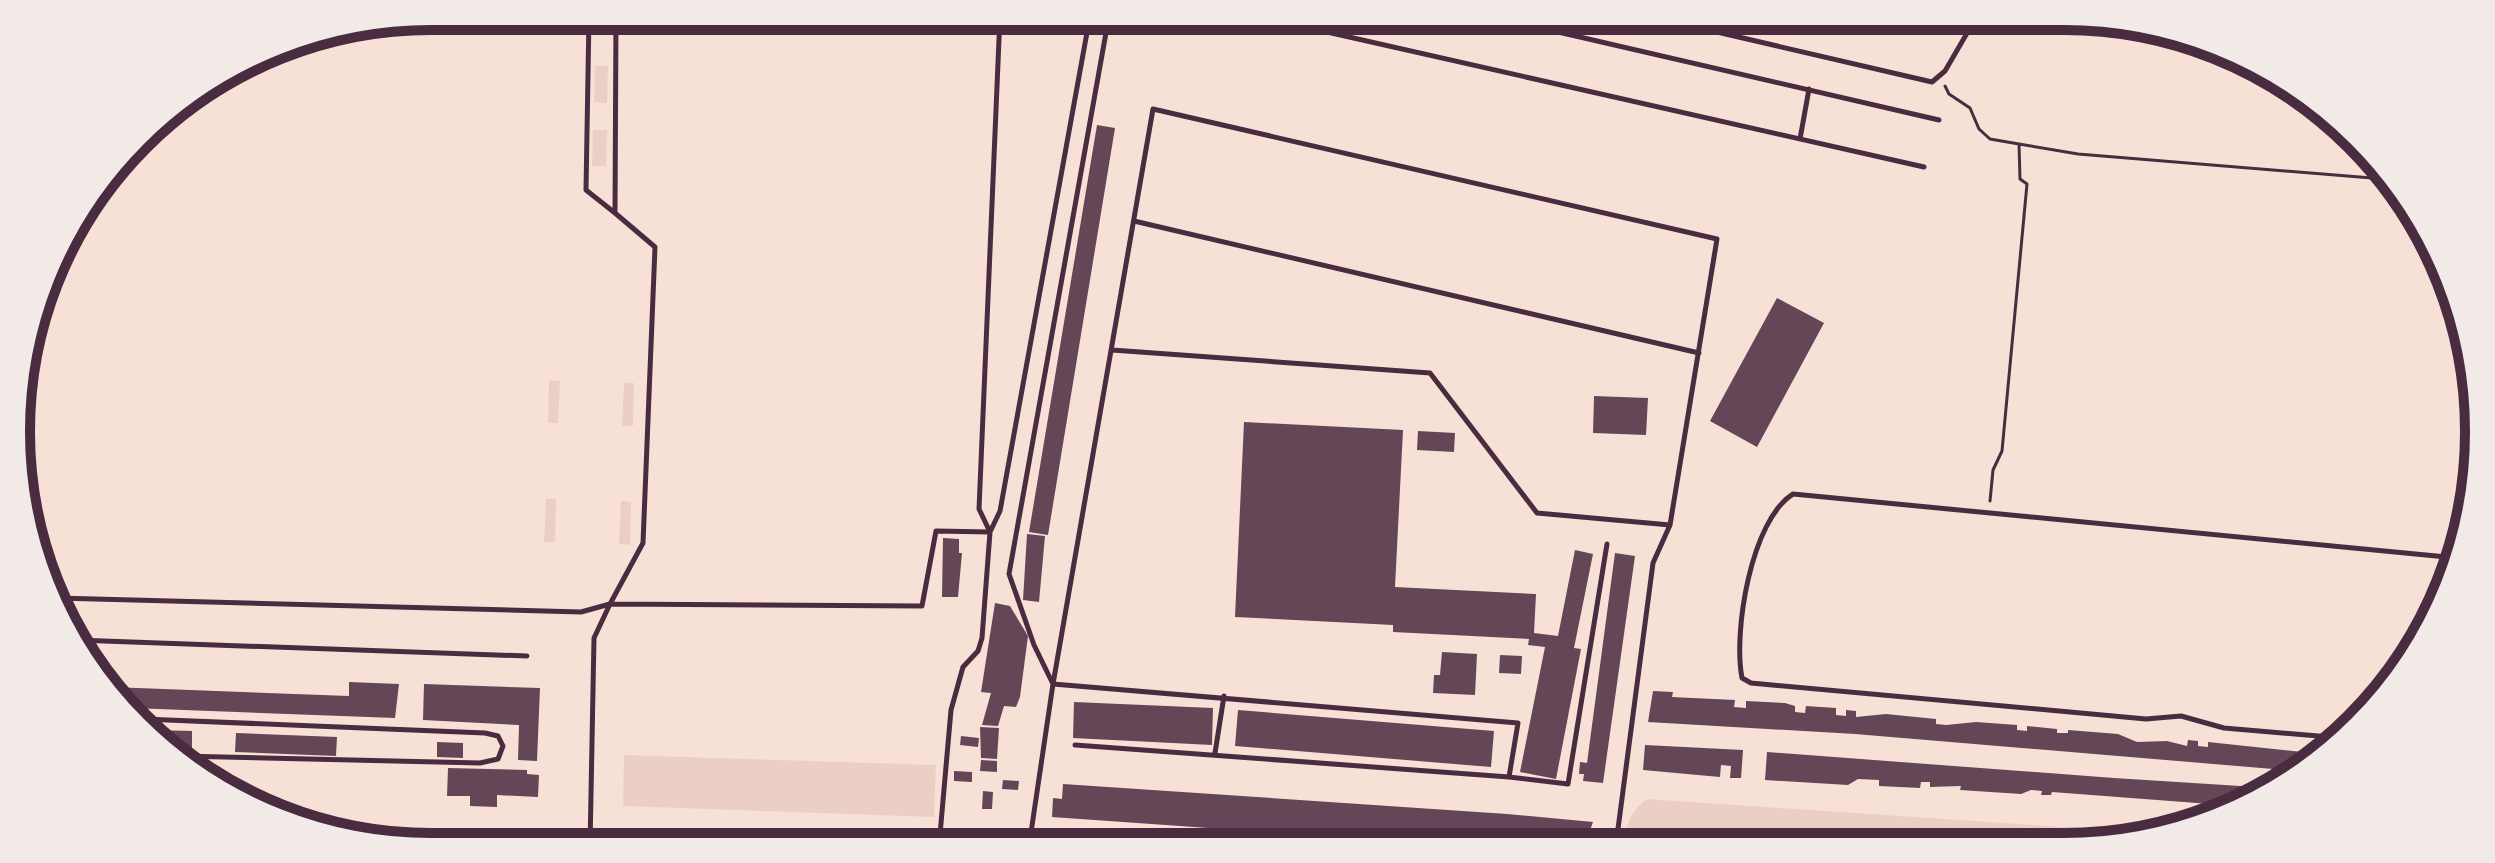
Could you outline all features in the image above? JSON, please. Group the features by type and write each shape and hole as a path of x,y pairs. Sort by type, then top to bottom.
{"lane":[{"path":"589,30 586,190 655,247 643,543 594,638 590,833"},
{"path":"615,213 616,30"},
{"path":"990,532 979,509 999,30"},
{"path":"940,833 951,710 963,667 978,651 982,638 990,532 1000,511 1087,30"},
{"path":"1053,684 1034,645 1009,574 1106,30"},
{"path":"1318,30 1924,167"},
{"path":"1550,30 1939,120"},
{"path":"1708,30 1932,82 1945,71 1969,30"},
{"path":"1800,139 1809,89"},
{"path":"1031,833 1053,684 1153,109 1717,239 1670,525 1653,563 1617,833"},
{"path":"1134,221 1699,353"},
{"path":"1112,350 1430,373 1537,513 1670,525"},
{"path":"2324,736 2224,728 2181,716 2146,719 1899,699 1751,683 1742,678 1744,591 1749,569 1782,501 1793,494 2445,557"},
{"path":"67,598 581,612 610,604 922,606 936,531 990,532"},
{"path":"1075,745 1215,753 1568,784 1607,544"},
{"path":"89,640 527,656"},
{"path":"1053,684 1518,723 1509,777"},
{"path":"1215,753 1224,696"},
{"path":"153,719 485,733 498,736 503,746 498,759 480,763 196,756"}],"path":[{"path":"1936,78 1949,94 1970,108 1979,129 1990,139 2078,154 2375,178"},
{"path":"1988,513 1993,470 2002,451 2027,192 2027,184 2020,179 2019,144"}],"shaded area":[{"path":"595,66 608,66 607,103 594,102"},
{"path":"593,130 607,130 606,166 592,166"},
{"path":"549,380 560,381 558,423 548,423"},
{"path":"624,383 634,383 633,426 622,426"},
{"path":"546,499 556,499 555,542 544,542"},
{"path":"621,501 631,502 630,545 619,544"},
{"path":"624,755 936,765 934,817 623,806"},
{"path":"1647,799 2112,830 2064,833 1626,833 1637,808"}],"building":[{"path":"1097,125 1115,128 1048,535 1029,532"},
{"path":"1777,298 1824,323 1757,447 1710,421"},
{"path":"1594,396 1648,398 1646,435 1593,433"},
{"path":"1244,422 1403,430 1395,587 1536,594 1534,633 1558,636 1575,550 1593,554 1574,648 1581,649 1556,779 1520,772 1545,647 1528,645 1529,639 1393,632 1393,625 1235,617"},
{"path":"1418,431 1455,433 1454,452 1417,450"},
{"path":"1027,534 1045,536 1039,602 1023,600"},
{"path":"943,538 959,539 959,553 962,553 958,597 942,597"},
{"path":"1615,553 1635,556 1603,783 1583,781 1584,774 1579,774 1580,762 1587,763"},
{"path":"995,603 1010,606 1028,636 1020,697 1016,707 1004,706 998,726 982,725 991,693 981,692"},
{"path":"1442,652 1477,654 1475,695 1433,693 1434,675 1440,675"},
{"path":"1500,655 1522,656 1521,674 1499,673"},
{"path":"349,682 399,684 395,718 142,708 123,687 349,696"},
{"path":"424,684 540,688 537,761 518,760 519,725 423,720"},
{"path":"1653,691 1673,692 1672,697 1735,700 1734,707 1746,708 1746,701 1785,703 1795,706 1795,712 1805,713 1806,706 1836,708 1836,715 1846,716 1846,710 1856,711 1856,717 1886,714 1936,719 1936,724 1946,725 1976,722 2017,725 2017,730 2027,731 2027,726 2057,729 2057,733 2068,733 2068,730 2118,734 2137,742 2167,741 2187,746 2188,740 2198,741 2198,746 2208,747 2208,742 2305,752 2280,770 1855,734 1648,722"},
{"path":"1074,702 1213,708 1212,745 1073,738"},
{"path":"1238,710 1494,731 1491,767 1235,746"},
{"path":"980,727 999,728 997,759 981,758"},
{"path":"164,730 192,731 192,751 187,750"},
{"path":"236,733 337,737 336,756 235,752"},
{"path":"961,736 979,738 978,747 960,745"},
{"path":"437,742 463,743 463,758 437,757"},
{"path":"1645,745 1743,750 1741,778 1730,778 1731,766 1721,765 1720,777 1643,770"},
{"path":"1767,752 2250,787 2212,804 2052,792 2051,795 2041,795 2042,791 2031,790 2021,794 1960,790 1961,786 1930,787 1930,782 1921,782 1920,788 1879,786 1879,780 1858,779 1848,785 1765,780"},
{"path":"981,760 997,761 997,772 980,771"},
{"path":"448,768 527,770 527,774 539,775 538,797 497,795 497,807 470,806 470,796 447,796"},
{"path":"954,771 972,772 972,782 954,781"},
{"path":"1003,780 1019,781 1018,790 1002,789"},
{"path":"1063,784 1593,822 1589,833 1278,833 1052,817 1053,798 1062,799"},
{"path":"983,791 993,792 992,809 982,809"}]}
